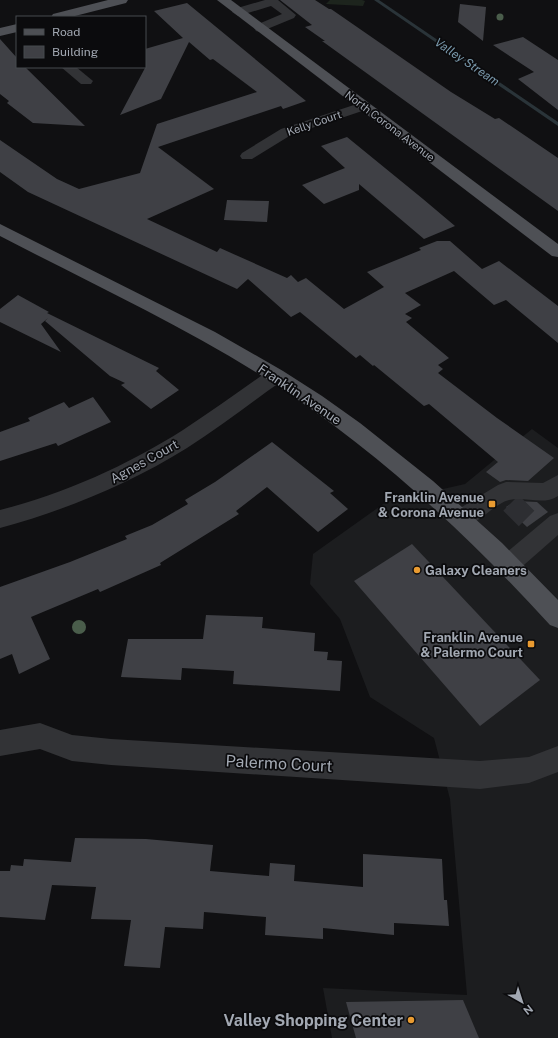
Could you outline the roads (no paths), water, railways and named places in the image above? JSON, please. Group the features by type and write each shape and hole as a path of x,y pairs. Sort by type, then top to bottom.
{"main road":[{"path":"61,16 122,0"},
{"name":"North Corona Avenue","path":"223,0 558,252"},
{"path":"0,32 16,28"},
{"name":"Franklin Avenue","path":"0,229 199,332 275,376 336,417 409,474 460,519 558,616"}],"street":[{"path":"238,12 272,1 290,15 260,28"},
{"path":"69,68 86,81"},
{"name":"Kelly Court","path":"247,156 286,132 363,106"},
{"name":"Agnes Court","path":"0,519 26,513 111,480 178,443 275,376"},
{"path":"460,519 506,499 506,491 547,492 558,484"},
{"path":"508,565 549,527"},
{"name":"Palermo Court","path":"0,743 40,736 72,748 111,752 480,775 530,770 558,759"}],"waterway":[{"name":"Valley Stream","path":"376,0 558,124"}],"tunnel":[{"path":"511,503 532,524"}],"place":[{"name":"Franklin Avenue & Corona Avenue","path":"492,504"},
{"name":"Galaxy Cleaners","path":"417,570"},
{"name":"Franklin Avenue & Palermo Court","path":"531,644"},
{"name":"Valley Shopping Center","path":"411,1020"}]}
